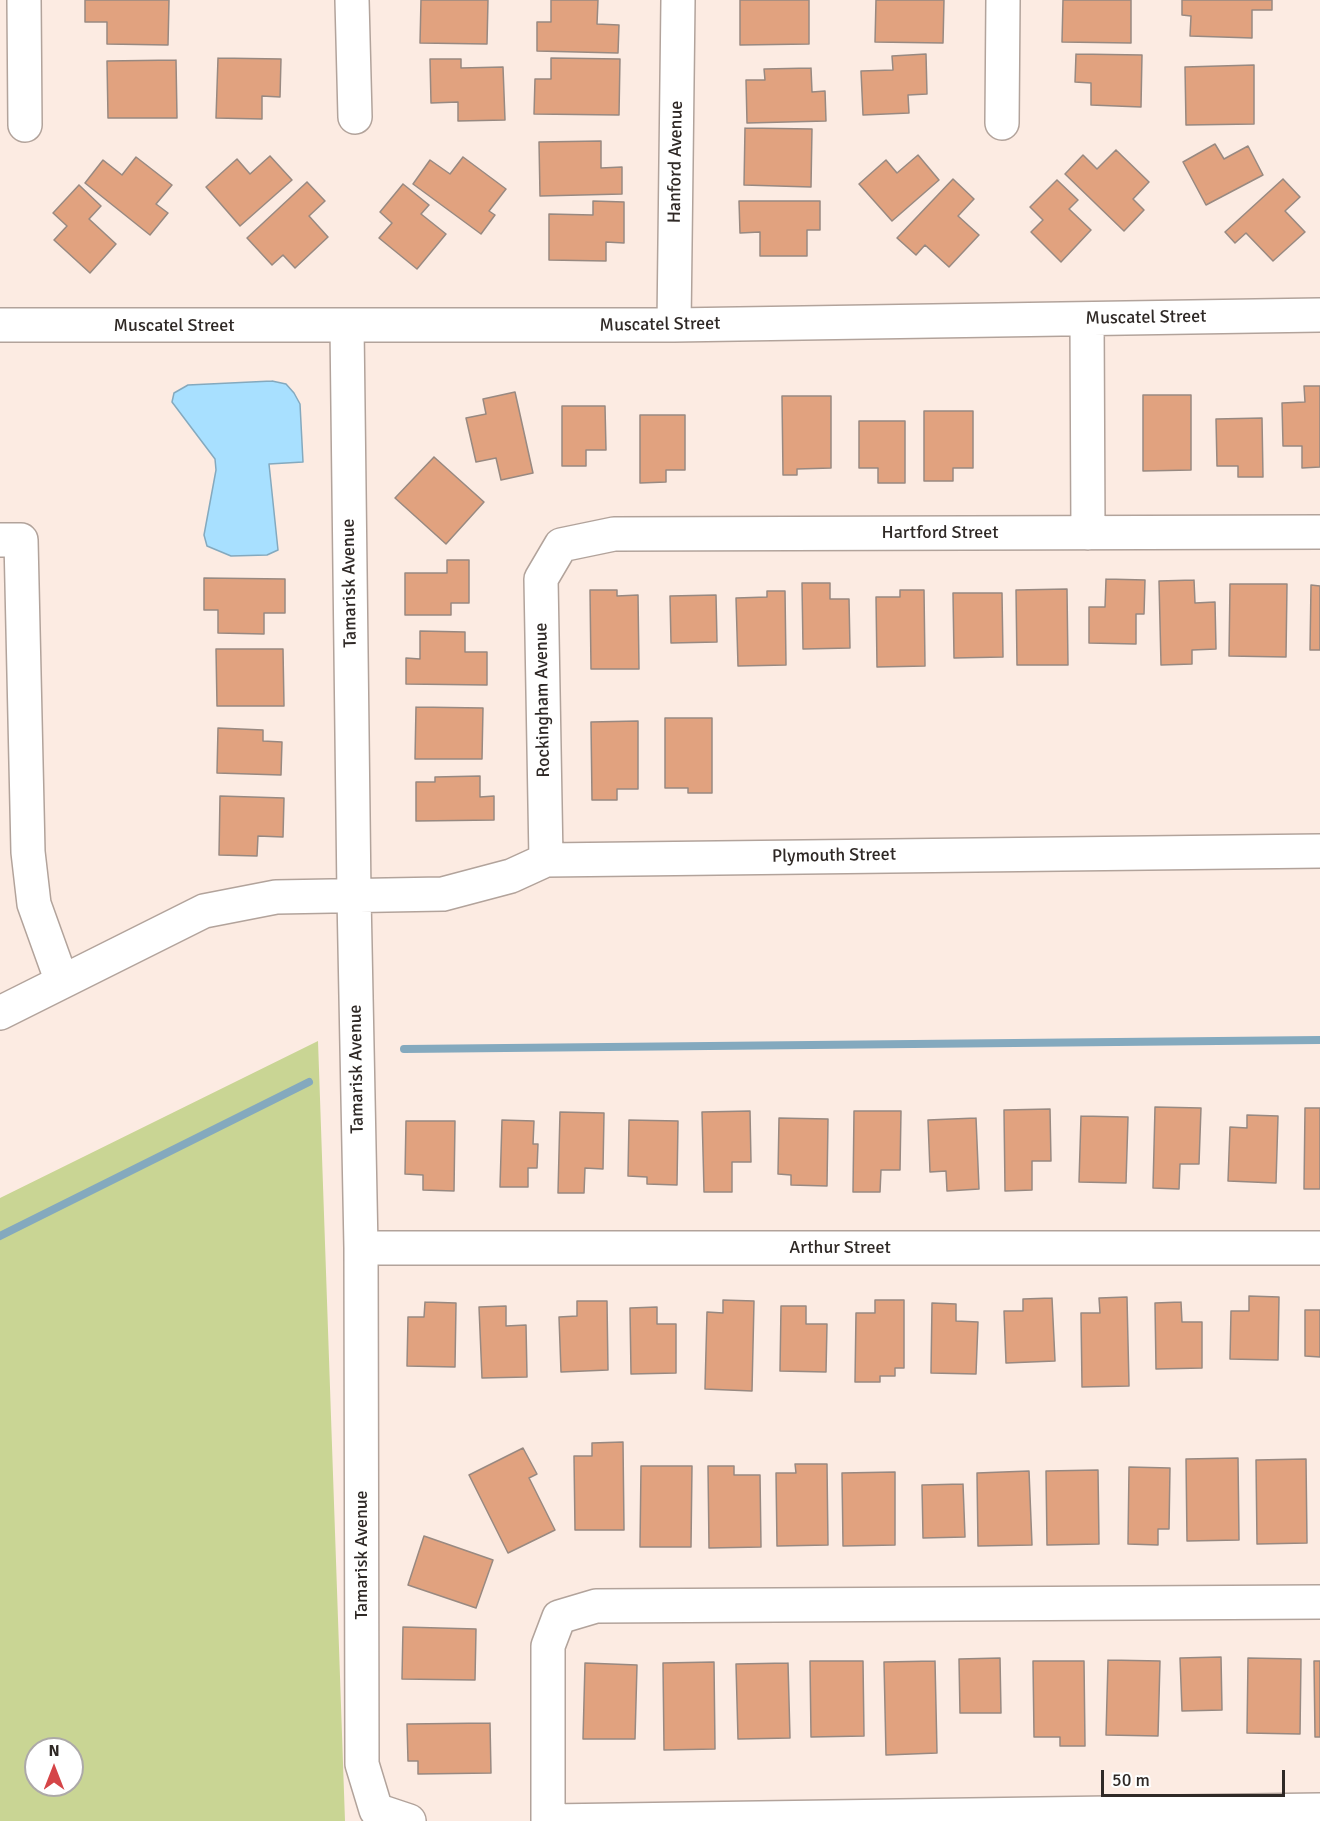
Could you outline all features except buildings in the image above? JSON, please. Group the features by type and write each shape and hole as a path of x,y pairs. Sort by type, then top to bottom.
{"street":[{"path":"24,0 25,125"},
{"path":"352,0 355,117"},
{"name":"Hanford Avenue","path":"674,325 678,0"},
{"path":"1002,123 1003,0"},
{"name":"Muscatel Street","path":"0,325 674,325 1320,315"},
{"path":"1087,319 1088,533"},
{"name":"Tamarisk Avenue","path":"346,326 361,1248 362,1764 376,1809 409,1821"},
{"name":"Hartford Street","path":"561,545 614,534 1320,532"},
{"path":"0,540 21,540 28,852 34,904 62,982"},
{"name":"Rockingham Avenue","path":"546,860 542,579 561,545"},
{"name":"Plymouth Street","path":"0,1013 204,911 276,897 443,894 511,876 546,860 1320,851"},
{"name":"Arthur Street","path":"361,1248 1320,1248"},
{"path":"1320,1602 596,1606 560,1617 548,1646 548,1821 929,1819 1047,1812 1320,1810"}],"green space":[{"path":"318,1041 345,1821 0,1821 0,1198"}],"water":[{"path":"272,381 286,384 300,404 303,462 269,464 278,550 267,555 231,556 207,546 204,535 216,470 215,459 172,402 174,393 188,385"}],"waterway":[{"path":"404,1049 1320,1040"},
{"path":"0,1236 309,1082"}]}
